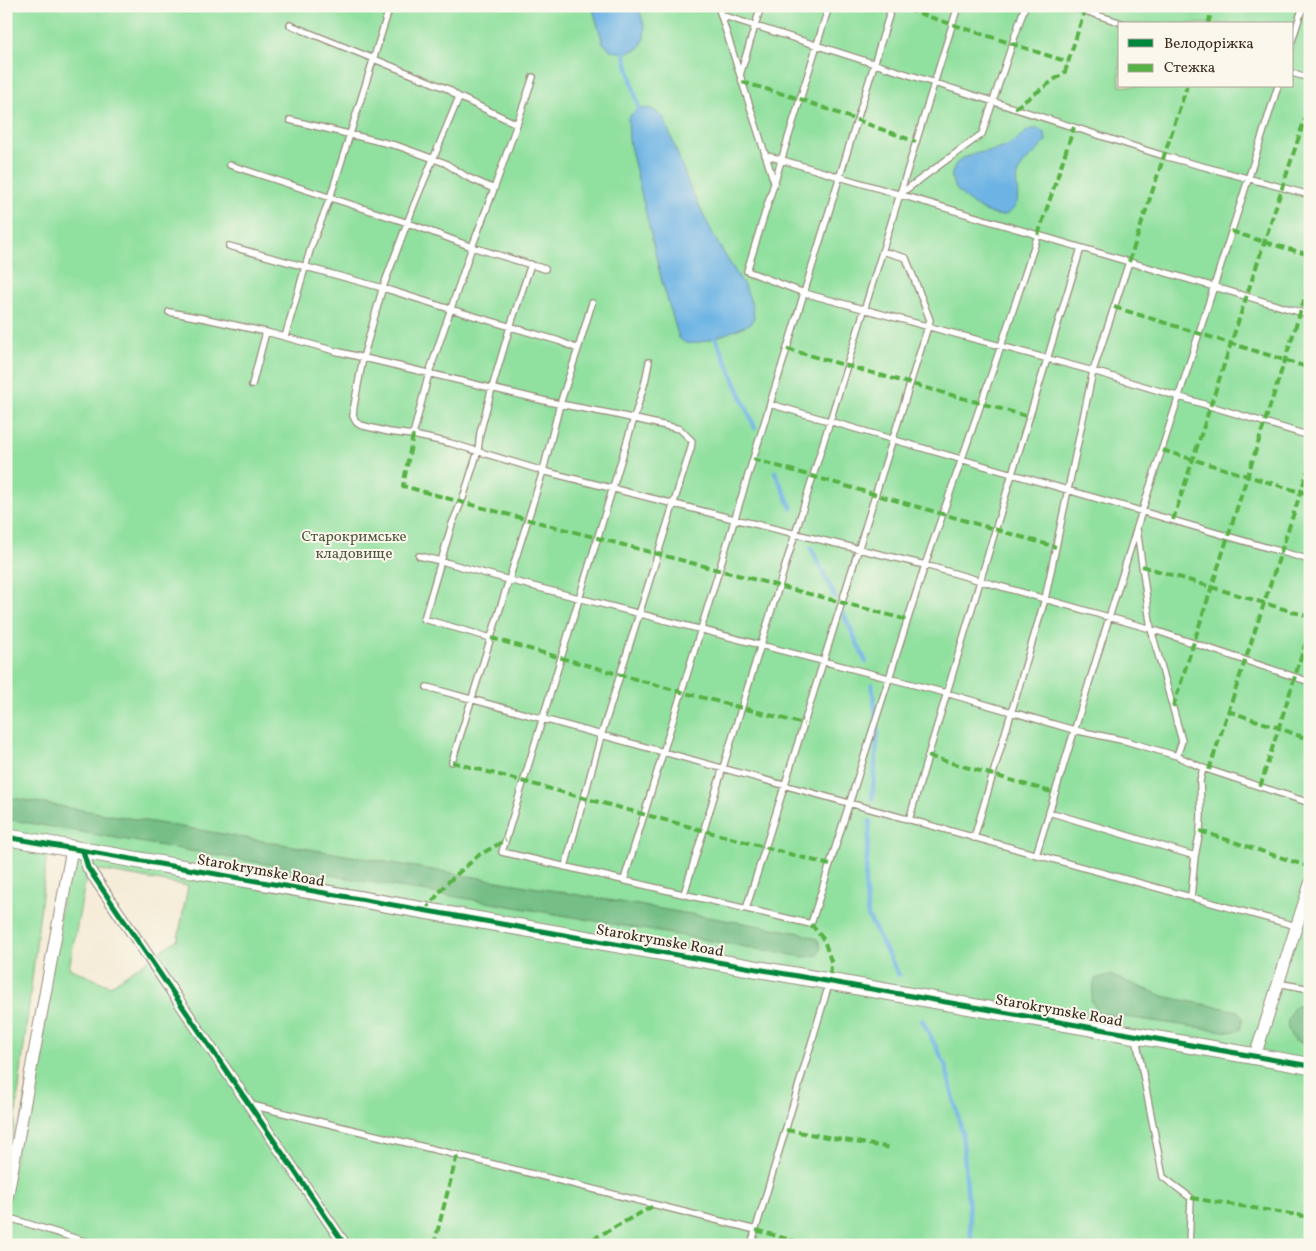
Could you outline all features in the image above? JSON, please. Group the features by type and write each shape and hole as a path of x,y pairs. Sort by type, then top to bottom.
{"street":[{"name":"Starokrymske Road","path":"6,836 1310,1066"},
{"path":"78,850 88,868 345,1245"},
{"path":"6,1204 78,850"},
{"path":"1255,1056 1310,884"}],"lane":[{"path":"285,337 311,247 330,198 390,6"},
{"path":"718,6 774,182"},
{"path":"740,74 761,6"},
{"path":"828,6 746,271 804,293 1093,371 1310,436"},
{"path":"624,880 892,6"},
{"path":"684,894 958,6"},
{"path":"900,194 982,134 1025,6"},
{"path":"1068,6 1119,22"},
{"path":"1294,34 1303,6"},
{"path":"721,15 1164,156 1310,195"},
{"path":"290,25 448,89 459,97 517,124"},
{"path":"1294,74 1310,78"},
{"path":"414,435 429,373 533,77"},
{"path":"1036,855 1137,527 1277,88"},
{"path":"459,97 383,288 363,358 354,406 353,416 360,425 450,443 543,471 734,520 926,565 1151,629 1310,682"},
{"path":"290,120 398,146 445,163 467,177 494,189"},
{"path":"765,155 1310,315"},
{"path":"230,165 408,223 472,247 545,269"},
{"path":"649,362 645,382 502,852 811,924 926,565 1038,235"},
{"path":"229,246 383,288 450,310 559,341 578,349"},
{"path":"908,820 1082,248"},
{"path":"746,909 930,320 906,258 882,251"},
{"path":"974,838 1045,599 1093,371 1129,262"},
{"path":"491,638 424,619 452,524 463,498 478,452 480,433 492,388 531,264"},
{"path":"452,762 543,471 560,404 592,303"},
{"path":"169,312 266,332 334,351 560,404 680,429 692,441 601,736 565,867"},
{"path":"252,385 266,332"},
{"path":"770,404 1310,560"},
{"path":"1137,527 1151,629 1182,741 1177,756"},
{"path":"419,556 890,678 1074,730 1126,741 1177,756 1203,768 1310,803"},
{"path":"427,687 1296,926"},
{"path":"1191,897 1195,856 1200,831 1200,781 1203,768"},
{"path":"1049,812 1195,856"},
{"path":"752,1245 830,982"},
{"path":"1278,983 1310,989"},
{"path":"1136,1036 1163,1177 1191,1198 1188,1245"},
{"path":"250,1105 448,1152 756,1230"},
{"path":"6,1217 97,1245"}],"green space":[{"name":"Старокримське кладовище","path":"6,6 1310,6 1310,1245 6,1245 6,1204 72,849 48,845 6,1197","holes":["88,868 188,886 178,939 110,986 69,968"]},
{"path":"6,797 801,933 817,939 821,947 818,955 804,957 6,819"},
{"path":"1109,975 1166,997 1238,1011 1243,1018 1240,1030 1230,1032 1098,1013 1091,1000 1095,979"},
{"path":"1310,1002 1310,1044 1295,1041 1288,1028 1288,1020 1295,1006"}],"water":[{"path":"592,6 638,6 645,28 644,40 638,49 625,53 612,51 603,43"},
{"path":"638,108 652,109 664,118 690,188 717,242 746,289 752,305 754,317 752,323 699,342 686,343 679,338 662,282 629,141 628,118"},
{"path":"1038,128 1045,134 1046,141 1019,170 1016,181 1018,196 1016,205 1007,214 995,215 981,209 967,200 956,189 952,181 952,173 956,164 961,160 967,156 1002,148 1031,129"}],"waterway":[{"path":"623,48 640,113"},
{"path":"714,334 755,428"},
{"path":"775,472 792,509"},
{"path":"811,548 835,597"},
{"path":"843,613 866,662"},
{"path":"872,684 878,733 872,799"},
{"path":"870,821 865,882 868,916 899,975"},
{"path":"922,1020 945,1064 962,1132 972,1245"}],"marked path":[{"path":"896,6 1068,62"},
{"path":"1015,108 1065,72 1086,6"},
{"path":"1209,22 1213,6"},
{"path":"742,82 800,99 916,142"},
{"path":"1129,262 1186,88"},
{"path":"1173,520 1310,103"},
{"path":"1038,235 1074,127"},
{"path":"1231,231 1310,255"},
{"path":"1173,707 1310,282"},
{"path":"1114,307 1310,368"},
{"path":"787,349 1030,417"},
{"path":"413,435 403,486 908,620"},
{"path":"1162,450 1310,495"},
{"path":"753,459 1056,547"},
{"path":"1209,770 1310,464"},
{"path":"1142,566 1310,617"},
{"path":"1260,787 1310,629"},
{"path":"491,638 681,692 804,724"},
{"path":"1228,711 1310,740"},
{"path":"928,756 1055,793"},
{"path":"452,762 830,865"},
{"path":"1200,831 1310,867"},
{"path":"425,911 447,883 479,855 506,840"},
{"path":"811,924 824,940 831,961 830,982"},
{"path":"786,1130 891,1148"},
{"path":"434,1245 457,1155"},
{"path":"1191,1198 1310,1217"},
{"path":"582,1245 655,1205"},
{"path":"756,1230 808,1245"}],"cycle path":[{"path":"6,837 1310,1066"},
{"path":"83,851 88,868 345,1245"}]}
